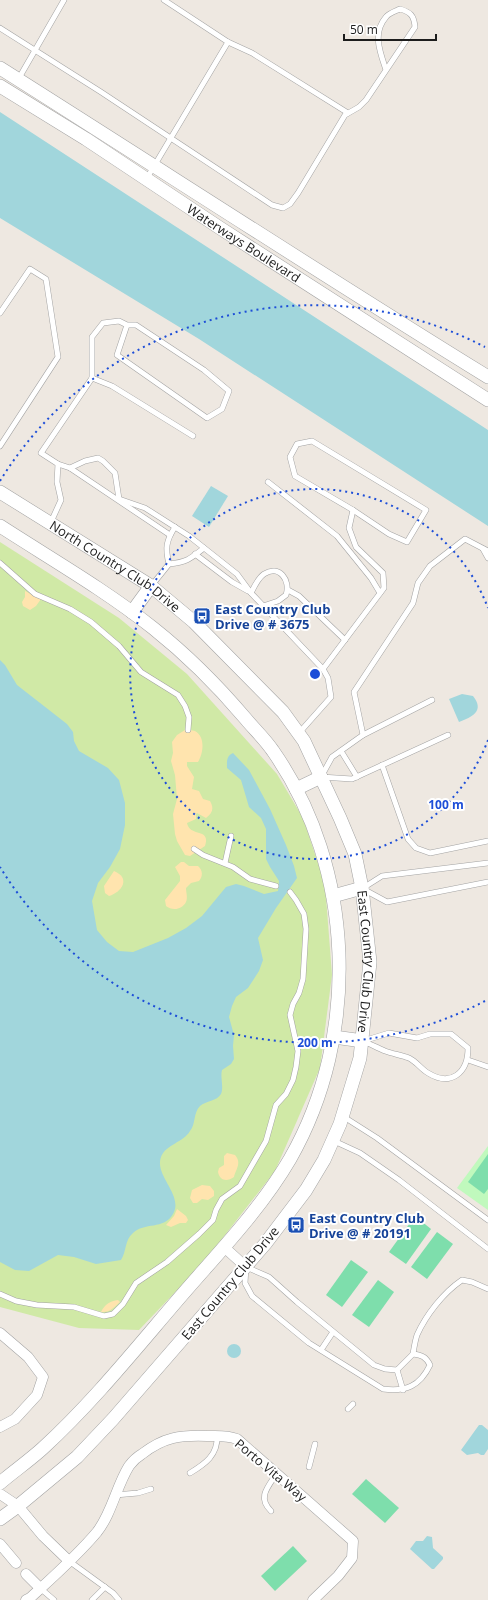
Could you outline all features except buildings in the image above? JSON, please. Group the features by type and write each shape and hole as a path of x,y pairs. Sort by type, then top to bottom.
{"street":[{"name":"Waterways Boulevard","path":"0,68 155,165 394,319 488,377"},
{"name":"Waterways Boulevard","path":"0,86 86,139 488,400"},
{"name":"North Country Club Drive","path":"0,492 152,586 194,622 283,712 304,741 323,780"},
{"name":"North Country Club Drive","path":"0,526 132,612 156,630 214,682 272,750 296,789"},
{"path":"132,612 152,586"},
{"path":"296,789 323,780"},
{"name":"East Country Club Drive","path":"0,1519 18,1506 76,1457 113,1419 265,1244 306,1190 324,1160 333,1140 342,1117 360,1058 363,1041 370,962 362,888 355,854 323,780"},
{"name":"East Country Club Drive","path":"0,1482 42,1449 84,1406 139,1346 250,1217 290,1159 314,1109 334,1037 337,1013 339,947 333,896 321,848 308,813 296,789"},
{"path":"333,896 362,888"},
{"path":"334,1037 363,1041"},
{"path":"224,1247 246,1267"},
{"path":"0,1333 28,1357 43,1377 37,1395 15,1419 0,1427"},
{"name":"Porto Vita Way","path":"26,1600 69,1561 97,1532 111,1508 120,1482 130,1465 151,1447 166,1439 186,1436 229,1436 237,1439 353,1541 352,1558 338,1576 314,1600"},
{"path":"0,1494 18,1506 43,1536 69,1561"},
{"path":"0,1544 16,1563"},
{"path":"26,1574 40,1588"}],"lane":[{"path":"18,79 64,0"},
{"path":"164,0 228,42 252,53 348,113"},
{"path":"0,28 171,137 272,205 283,208 290,204 298,193 345,115 359,107 366,100 415,27 414,17 409,12 400,9 386,16 378,31 378,47 386,70"},
{"path":"146,179 228,42"},
{"path":"0,313 30,269 46,279 58,357 0,446"},
{"path":"127,325 117,355 207,418 222,409 229,391 204,370 136,325 127,325 119,321 103,323 92,337 92,378 41,454 58,464 70,468 170,535"},
{"path":"92,378 112,386 192,436"},
{"path":"312,441 426,510 407,542 389,534 354,510 295,476 290,457 296,444 312,441"},
{"path":"70,468 85,461 98,458 103,461 115,473 119,500"},
{"path":"50,523 61,500 58,482 58,464"},
{"path":"268,482 337,536 371,578 380,593"},
{"path":"119,500 145,508 175,527 237,574 251,593 323,669 328,678 331,698 299,734"},
{"path":"323,669 384,588 383,573 356,547 350,528 354,510"},
{"path":"169,564 165,550 170,535 175,527"},
{"path":"363,735 354,692 413,603 418,583 430,566 465,539 488,551"},
{"path":"152,586 169,564 182,563 204,548"},
{"path":"482,548 488,558"},
{"path":"196,554 232,582 251,593"},
{"path":"0,564 35,594 70,609 91,622 119,646 141,672 178,695 186,706 189,717 188,730"},
{"path":"251,593 261,576 269,571 279,572 283,575 288,584 288,590 282,599 263,606"},
{"path":"288,590 299,596 345,640"},
{"path":"432,700 363,735 341,750 332,757 323,780 352,779 448,735"},
{"path":"341,750 357,776"},
{"path":"382,765 408,839 416,848 430,853 488,842"},
{"path":"224,863 231,836"},
{"path":"194,849 203,855 224,863 250,879 276,886"},
{"path":"488,863 382,876 362,888 387,902 488,882"},
{"path":"0,1294 16,1301 37,1305 74,1307 104,1316 113,1314 124,1304 136,1283 167,1262 199,1234 212,1220 222,1199 240,1186 266,1142 276,1105 286,1094 293,1080 296,1067 298,1051 290,1015 293,1004 299,993 302,979 306,929 304,914 290,892"},
{"path":"389,1033 417,1038 430,1034 451,1034 468,1048 468,1060 460,1074 451,1079 439,1077 428,1073 410,1059 385,1051 363,1041 389,1033"},
{"path":"468,1060 488,1067"},
{"path":"342,1117 377,1138 488,1220"},
{"path":"333,1140 360,1153 488,1249"},
{"path":"413,1354 421,1355 427,1358 430,1365 418,1383 408,1389 403,1390 396,1391 383,1389 309,1343 252,1296 245,1283 246,1267 269,1277 374,1365 385,1369 397,1370 413,1354 416,1336 426,1318 452,1287 462,1280 472,1282 488,1289"},
{"path":"321,1350 333,1332"},
{"path":"397,1370 403,1390"},
{"path":"348,1409 353,1404"},
{"path":"190,1473 209,1460 216,1450 218,1436"},
{"path":"309,1467 315,1444"},
{"path":"271,1511 265,1505 264,1498 268,1487 277,1473"},
{"path":"115,1495 138,1493 151,1489"},
{"path":"69,1561 105,1587 119,1600"},
{"path":"92,1600 105,1587"},
{"path":"40,1588 54,1600"}],"green space":[{"path":"0,542 119,618 187,674 277,774 303,818 325,884 332,975 320,1068 275,1171 204,1262 139,1330 79,1328 0,1307"},
{"path":"488,1146 488,1210 457,1188"},
{"path":"488,1154 488,1189 484,1194 468,1182"},
{"path":"415,1216 431,1229 406,1264 389,1252"},
{"path":"437,1232 453,1244 427,1279 411,1267"},
{"path":"351,1260 368,1272 342,1307 326,1295"},
{"path":"378,1280 394,1292 369,1327 352,1315"},
{"path":"366,1479 399,1508 385,1523 352,1494"},
{"path":"293,1546 307,1561 275,1591 261,1576"}],"sand":[{"path":"25,591 41,599 36,606 30,610 23,606 22,602 25,597"},
{"path":"185,730 195,731 201,737 202,741 202,750 198,762 187,762 187,766 194,777 192,789 199,791 203,799 210,801 212,806 210,814 206,818 197,813 196,819 187,823 189,828 203,834 206,840 205,846 190,856 185,855 177,841 173,814 177,799 175,775 171,761 173,753 172,742 177,735"},
{"path":"181,862 184,862 189,866 198,866 202,871 202,876 199,881 191,883 186,888 187,899 184,905 177,909 171,909 166,906 165,900 180,881 180,876 175,867"},
{"path":"114,871 122,877 123,885 118,891 109,896 105,893 104,886"},
{"path":"227,1153 235,1155 238,1161 238,1166 234,1177 229,1180 224,1180 220,1177 218,1172 219,1168 224,1165 224,1156"},
{"path":"202,1185 210,1186 214,1191 214,1196 208,1200 202,1199 197,1203 193,1203 190,1198 192,1190"},
{"path":"177,1209 186,1216 188,1220 186,1223 180,1223 171,1227 166,1225 174,1216"},
{"path":"118,1300 120,1302 112,1309 107,1312 101,1312 108,1303"}],"water":[{"path":"0,112 488,430 488,526 199,339 0,218"},
{"path":"211,486 228,496 209,527 192,516"},
{"path":"0,660 5,665 17,685 67,724 73,732 74,741 79,751 108,768 119,780 125,803 125,825 120,849 110,867 98,883 92,901 97,930 107,942 119,951 133,952 168,938 186,928 202,916 226,887 236,884 264,894 278,891 279,881 266,859 266,829 261,818 249,807 241,780 227,768 228,757 233,753 249,770 270,809 286,845 297,878 276,908 258,938 263,960 259,971 248,988 236,997 232,1006 229,1017 234,1035 234,1059 231,1064 222,1070 221,1094 217,1098 200,1106 196,1112 192,1128 187,1135 167,1149 161,1157 161,1171 175,1200 173,1214 164,1222 143,1228 133,1233 128,1239 121,1260 96,1264 74,1257 58,1255 29,1271 15,1270 0,1262"},
{"path":"462,694 473,696 478,706 477,710 472,716 459,722 449,699"},
{"path":"234,1344 239,1346 241,1351 239,1356 234,1358 229,1356 227,1351 229,1346"},
{"path":"479,1425 482,1425 488,1430 488,1449 484,1455 478,1453 467,1455 461,1450"},
{"path":"427,1536 432,1537 433,1548 443,1557 434,1569 432,1569 410,1549 416,1541 423,1541"}],"place":[{"name":"East Country Club Drive @ # 3675","path":"202,616"},
{"name":"East Country Club Drive @ # 20191","path":"296,1225"}]}
